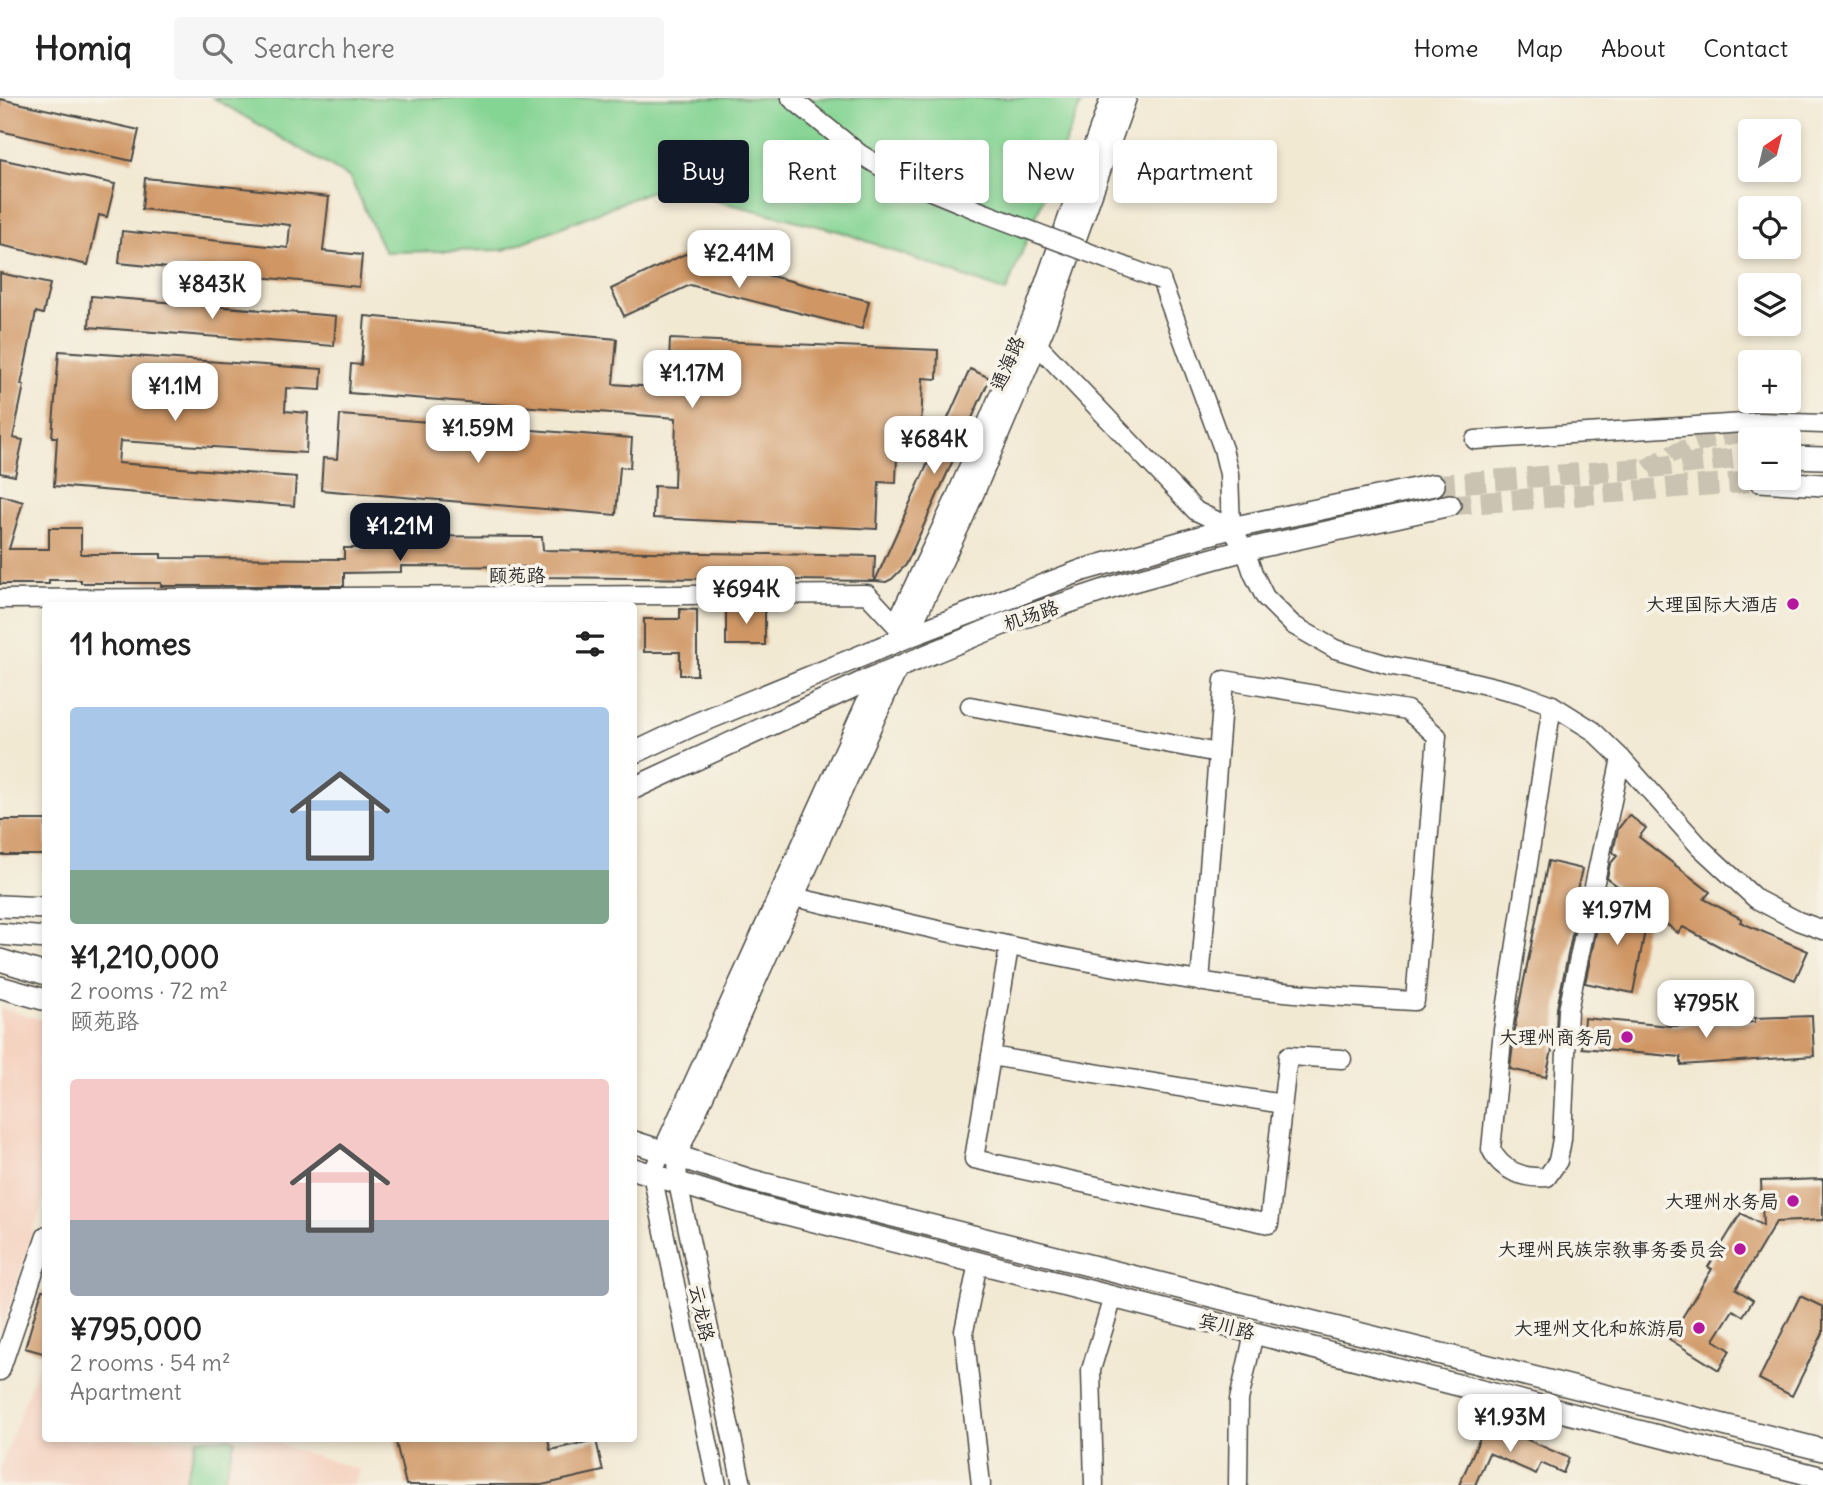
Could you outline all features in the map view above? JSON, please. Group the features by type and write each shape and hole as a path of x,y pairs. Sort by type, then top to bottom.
{"main road":[{"path":"1801,457 1823,458"},
{"path":"1801,484 1823,485"},
{"name":"机场路","path":"637,752 902,630 1083,570 1231,528 1434,485"},
{"name":"机场路","path":"637,787 878,675 1003,624 1126,583 1245,550 1450,505"},
{"path":"0,906 42,908"},
{"path":"0,934 42,938"},
{"path":"0,960 42,973"},
{"path":"0,987 42,999"},
{"name":"宾川路","path":"637,1143 750,1180 1823,1450"},
{"name":"宾川路","path":"643,1171 740,1202 1823,1479"}],"street":[{"path":"791,98 860,154 899,178 1161,280 1223,449 1228,474 1231,528 1245,550 1252,573 1265,597 1293,625 1335,649 1388,665 1461,678 1519,693 1552,705 1591,730 1621,758 1700,847 1756,899 1798,921 1823,930"},
{"name":"通海路","path":"902,630 965,516 1031,339 1110,98"},
{"name":"通海路","path":"1031,339 1068,268 1127,98"},
{"path":"1031,339 1196,510 1231,528"},
{"path":"1475,440 1759,422 1823,424"},
{"name":"颐苑路","path":"0,599 867,594 902,630"},
{"path":"643,1171 669,1154 794,897 899,667"},
{"path":"669,1154 878,675"},
{"path":"794,897 1009,947 1200,982 1348,998 1415,1001 1437,736 1407,710 1224,680 1200,982"},
{"path":"1552,705 1503,1030 1491,1149 1497,1161 1512,1171 1533,1178 1548,1177 1558,1161 1562,1139 1568,1010 1621,758"},
{"path":"970,706 1218,753"},
{"path":"1009,947 974,1159 1269,1224 1288,1056 1342,1059"},
{"path":"991,1056 1282,1104"},
{"name":"云龙路","path":"669,1154 678,1183 742,1485"},
{"name":"云龙路","path":"643,1171 717,1485"},
{"path":"0,1371 42,1248"},
{"path":"978,1262 964,1331 981,1485"},
{"path":"1094,1485 1091,1370 1113,1297"},
{"path":"1238,1485 1239,1400 1254,1333"}],"shaded area":[{"path":"0,1008 42,1020 42,1203 0,1336"},
{"path":"38,1366 42,1367 42,1442 272,1442 359,1470 354,1485 0,1485 0,1469"}],"green space":[{"path":"213,98 1083,98 1066,140 1003,140 1003,203 1041,203 1006,292 842,232 725,203 749,203 749,140 658,140 658,188 504,250 385,252 350,178"},
{"path":"196,1442 234,1442 222,1485 184,1485"}],"building":[{"path":"0,99 139,130 132,161 0,131"},
{"path":"0,159 115,184 107,217 99,215 88,265 0,245"},
{"path":"145,178 329,197 323,251 362,255 359,287 119,263 122,231 288,248 290,225 142,209"},
{"path":"685,254 869,301 862,329 690,285 624,316 611,289"},
{"path":"0,273 50,284 43,314 36,312 21,385 24,385 13,438 23,440 15,476 0,473"},
{"path":"91,296 336,316 334,346 89,327"},
{"path":"365,316 617,339 613,384 668,388 670,339 938,350 937,379 923,378 921,429 898,428 896,483 879,482 877,529 653,518 654,486 674,487 676,418 349,393 351,364 361,365"},
{"path":"59,351 322,369 321,390 286,388 285,411 308,413 306,453 120,441 118,463 296,477 294,506 54,486 57,437 52,437"},
{"path":"970,369 990,378 906,565 892,579 886,582 875,581"},
{"path":"340,415 632,438 630,468 620,467 616,515 321,490 323,458 337,459"},
{"path":"0,495 23,502 9,549 49,549 49,528 81,528 81,554 161,554 161,558 344,559 344,548 401,548 401,536 542,537 543,550 875,556 874,581 543,577 543,567 401,566 401,572 344,573 344,586 161,586 161,583 81,583 81,580 49,580 49,584 0,584"},
{"path":"726,606 765,606 765,645 726,645"},
{"path":"680,609 697,610 697,675 680,675 680,652 644,652 644,619 680,619"},
{"path":"1629,815 1646,828 1639,837 1710,892 1704,899 1742,919 1740,922 1808,951 1795,980 1728,951 1683,927 1678,933 1607,878 1610,864 1617,856 1613,852 1618,829"},
{"path":"0,820 42,820 42,855 0,855"},
{"path":"1548,861 1582,869 1571,915 1578,906 1546,1077 1510,1069 1516,1020"},
{"path":"1603,900 1649,910 1633,993 1585,983"},
{"path":"1812,1016 1814,1056 1681,1065 1681,1057 1582,1048 1584,1018 1670,1026"},
{"path":"1823,1179 1823,1220 1776,1222 1736,1289 1753,1300 1743,1316 1733,1310 1714,1340 1730,1350 1719,1370 1669,1339 1712,1269 1708,1267 1741,1213 1763,1226 1761,1181"},
{"path":"42,1290 42,1353 25,1348"},
{"path":"1800,1296 1823,1307 1823,1333 1792,1396 1759,1379"},
{"path":"1487,1422 1569,1458 1563,1473 1541,1463 1536,1474 1489,1453 1475,1485 1459,1485"},
{"path":"396,1442 549,1442 550,1450 596,1442 603,1471 542,1485 406,1485"}],"tunnel":[{"path":"1647,468 1695,445 1738,435"},
{"path":"1434,485 1738,458"},
{"path":"1450,505 1738,483"}],"place":[{"name":"大理国际大酒店","path":"1793,604"},
{"name":"大理州商务局","path":"1627,1037"},
{"name":"大理州水务局","path":"1793,1201"},
{"name":"大理州民族宗教事务委员会","path":"1740,1249"},
{"name":"大理州文化和旅游局","path":"1699,1328"}]}
